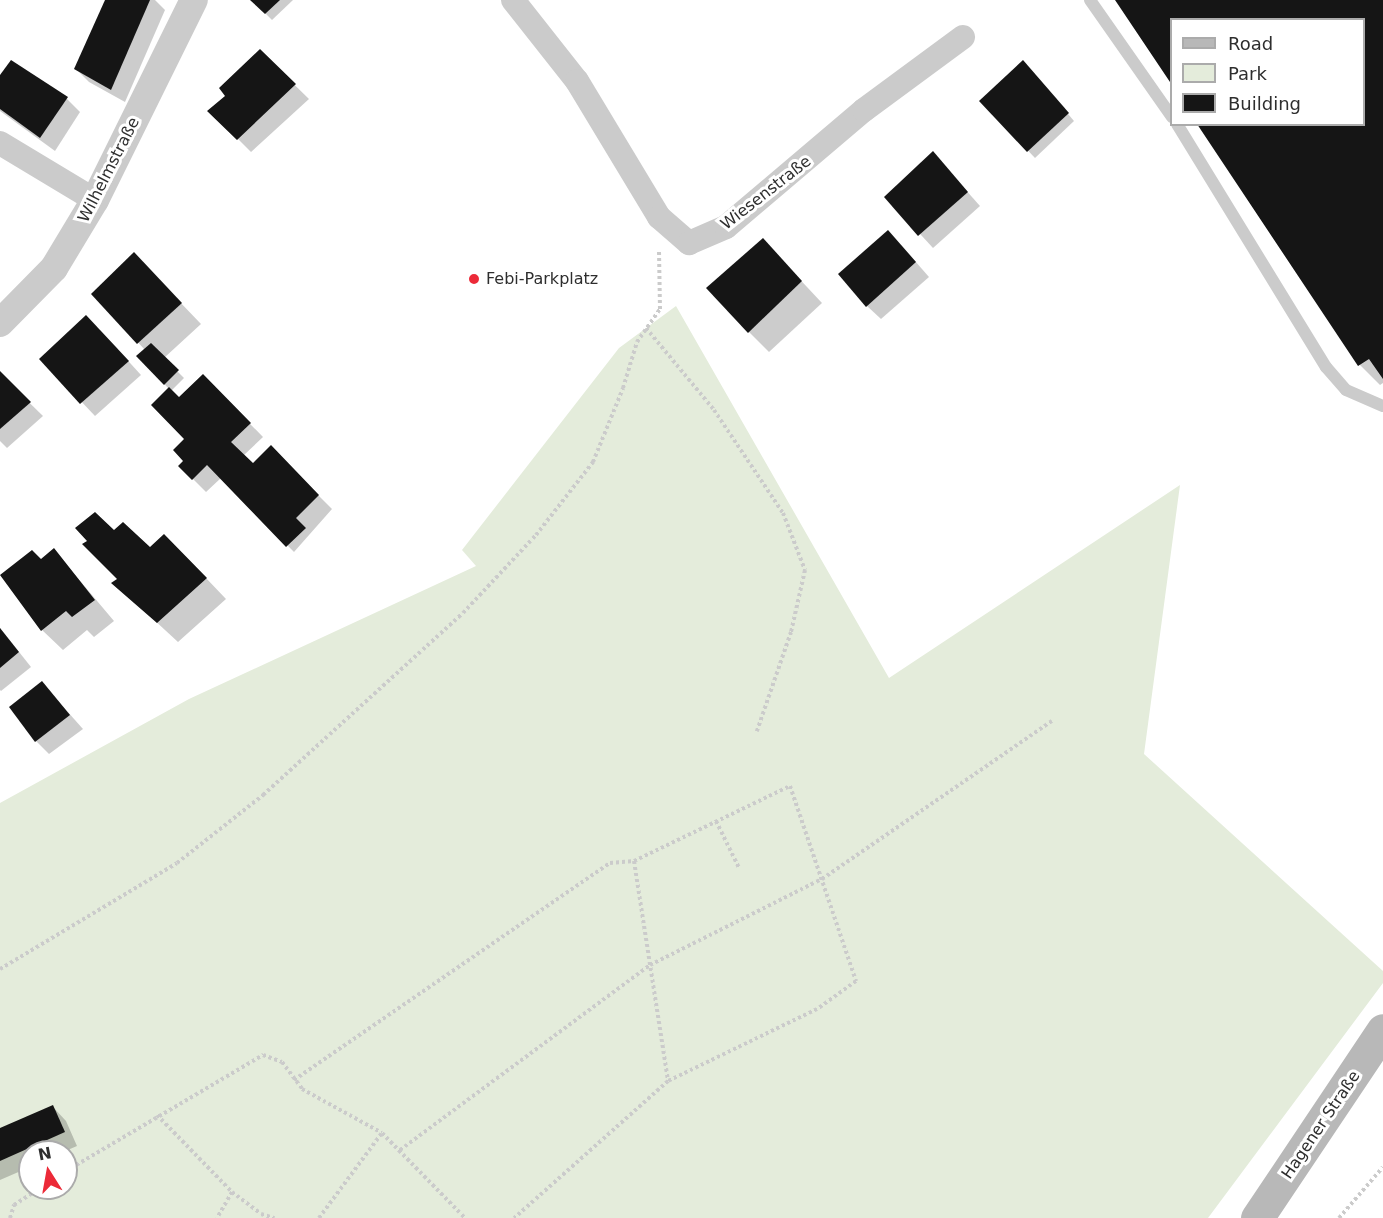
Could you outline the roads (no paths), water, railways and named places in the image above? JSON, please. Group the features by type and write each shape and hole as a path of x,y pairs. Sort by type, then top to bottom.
{"main road":[{"name":"Hagener Straße","path":"1257,1218 1383,1030"}],"street":[{"name":"Wilhelmstraße","path":"0,323 54,268 95,200 194,0"},
{"name":"Wiesenstraße","path":"513,0 577,81 659,217 688,243 726,227 864,110 963,37"},
{"path":"0,143 95,200"}],"lane":[{"path":"1090,0 1170,114"},
{"path":"1178,126 1326,367 1346,390 1383,406"}],"place":[{"name":"Febi-Parkplatz","path":"474,279"}]}
